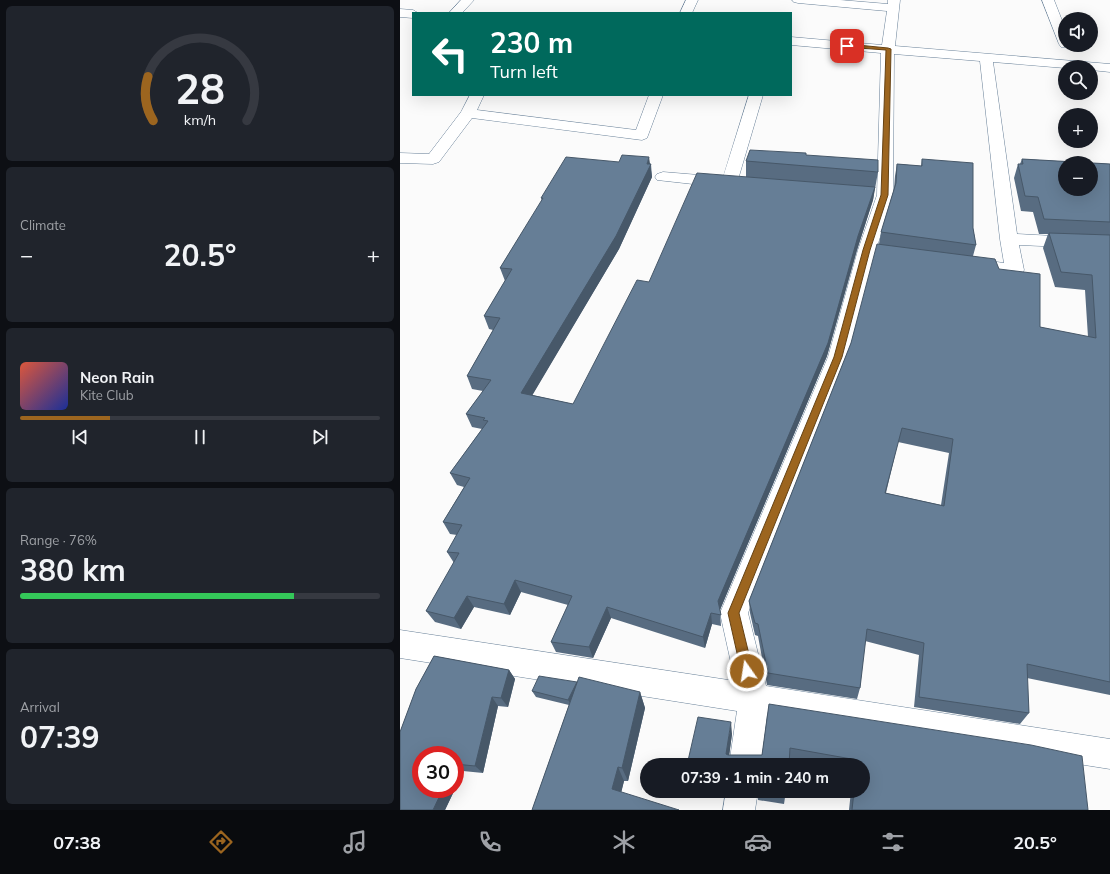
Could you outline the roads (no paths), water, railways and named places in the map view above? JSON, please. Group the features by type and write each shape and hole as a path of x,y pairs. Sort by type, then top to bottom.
{"street":[{"path":"456,12 468,0"},
{"path":"686,12 692,0"},
{"path":"746,758 754,699 734,613 838,357 874,251 888,49 894,4 798,0"},
{"path":"1048,0 1058,26"},
{"path":"792,41 1058,64"},
{"path":"952,262 1015,270 1009,239 986,58"},
{"path":"1098,67 1110,68"},
{"path":"400,158 433,159 468,113 476,96"},
{"path":"468,113 642,135 656,96"},
{"path":"663,177 737,183 756,96"},
{"path":"1009,239 1110,244"},
{"path":"400,644 1110,754"},
{"path":"739,810 741,798"}]}
